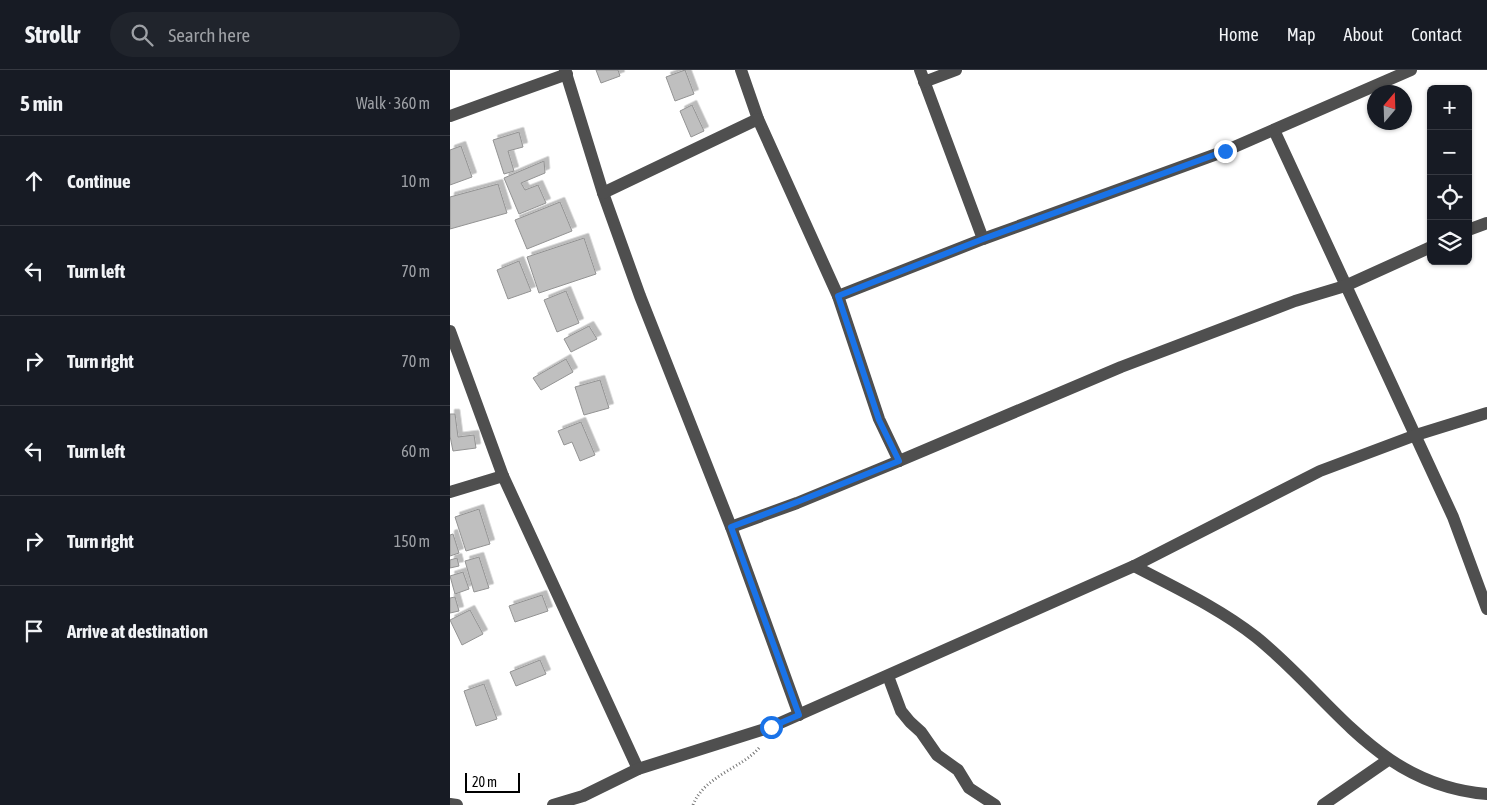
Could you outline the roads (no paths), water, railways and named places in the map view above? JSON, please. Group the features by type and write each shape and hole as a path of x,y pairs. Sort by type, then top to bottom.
{"street":[{"path":"741,70 758,119 838,296 879,420 899,461"},
{"path":"920,70 983,239"},
{"path":"924,82 956,70"},
{"path":"838,296 983,239 1225,151 1411,70"},
{"path":"450,116 566,72 603,194 640,296 731,527 799,715"},
{"path":"603,194 758,119"},
{"path":"1274,130 1453,517 1487,609"},
{"path":"1472,229 1487,223"},
{"path":"731,527 899,461 1121,367 1296,301 1345,286 1427,249"},
{"path":"450,331 503,476 638,769"},
{"path":"554,805 583,796 638,769 771,727 1134,566 1320,471 1416,435 1487,413"},
{"path":"450,492 503,476"},
{"path":"1134,566 1223,613 1257,638 1344,723 1388,760 1433,783 1487,794"},
{"path":"888,676 901,711 921,732 937,755 958,770 969,788 994,805"},
{"path":"1323,805 1388,760"},
{"path":"450,804 457,805"}]}
